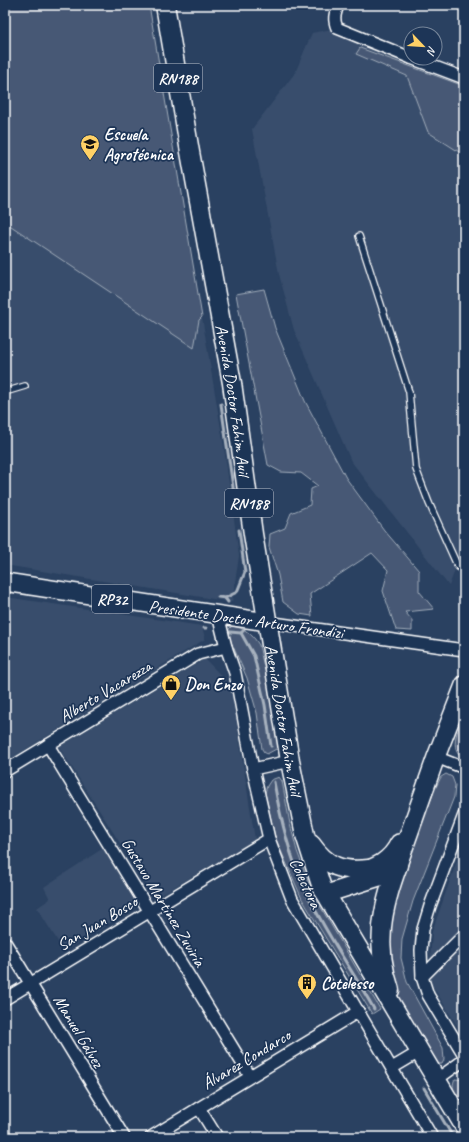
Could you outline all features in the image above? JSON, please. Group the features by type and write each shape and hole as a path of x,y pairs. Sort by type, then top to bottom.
{"highway":[{"name":"Avenida Doctor Fahim Auil","path":"165,5 232,382 252,526 290,761 305,836 324,891"},
{"path":"305,836 317,852 328,863 338,868 357,870 369,869"},
{"path":"398,865 385,903 380,938 384,974 403,1024"},
{"name":"RN188","path":"324,891 464,1126"}],"main road":[{"name":"Presidente Doctor Arturo Frondizi","path":"5,582 218,616 267,622"},
{"path":"324,891 386,875 398,865 436,757 464,685"},
{"path":"324,891 386,861 396,849 436,757"}],"street":[{"path":"338,5 334,15 334,22 337,28 403,55"},
{"path":"432,66 464,78"},
{"name":"Colectora","path":"218,616 226,647 236,674 253,769 269,839 292,899 432,1137"},
{"name":"Presidente Doctor Arturo Frondizi","path":"267,622 464,650"},
{"name":"Alberto Vacarezza","path":"5,771 198,654 226,647"},
{"name":"Gustavo Martínez Zuviría","path":"48,745 250,1076"},
{"path":"436,757 464,768"},
{"path":"253,769 290,761"},
{"path":"464,814 430,906 423,929 421,950 422,977 428,995 464,1055"},
{"name":"San Juan Bosco","path":"5,999 149,910 269,839"},
{"path":"422,977 464,935"},
{"name":"Manuel Gálvez","path":"5,942 124,1137"},
{"name":"Álvarez Condarco","path":"151,1137 359,1011"},
{"path":"392,1068 419,1052"},
{"path":"436,1080 464,1060"},
{"path":"199,1108 217,1137"}],"lane":[{"path":"359,236 409,392 416,469 456,565 464,573"},
{"path":"5,392 26,386"}],"shaded area":[{"name":"Escuela Agrotécnica","path":"5,5 149,5 224,447 239,556 232,602 5,565"},
{"path":"5,5 149,5 202,317 199,320 194,348 5,222"},
{"path":"337,28 403,54 403,66 434,66 464,78 464,545 449,586 351,461 294,330 279,274 252,129 295,73 312,33"},
{"path":"360,48 403,64 403,66 409,66 464,86 464,155 428,132 407,76 356,54"},
{"path":"264,289 275,328 305,401 346,478 384,530 419,571 419,591 434,609 405,612 412,620 412,631 396,630 383,591 388,570 372,553 310,594 312,616 299,614 283,602 278,575 269,547 270,534 285,528 291,513 310,505 311,489 318,486 301,473 281,472 268,465 236,294"},
{"path":"5,597 202,626 205,639 5,762"},
{"path":"232,626 241,628 248,632 259,645 276,722 278,748 267,754 262,749 257,713 247,678 228,635 229,629"},
{"path":"205,659 231,686 255,840 155,898 59,747"},
{"path":"464,715 464,758 459,754 455,744 457,732"},
{"path":"446,774 452,777 455,785 454,797 413,901 402,939 401,958 407,982 443,1048 444,1060 442,1064 438,1064 397,999 391,978 386,921 408,857 436,787 441,777"},
{"path":"279,777 282,781 297,851 312,892 380,1009 372,1014 302,899 275,837 265,793 271,780"},
{"path":"464,841 464,1037 429,980 432,932"},
{"path":"105,847 139,905 64,951 37,908 50,899 44,887"},
{"path":"455,1079 464,1080 464,1109 454,1091 453,1083"}],"waterway":[{"path":"221,404 237,515"},
{"path":"225,598 237,592 245,572 239,530"},
{"path":"218,597 225,598 228,602"},
{"path":"244,630 241,633 254,656 265,705 271,746"},
{"path":"230,632 241,633"},
{"path":"274,782 279,808 293,861 303,885 328,932 374,1009"},
{"path":"424,1088 453,1137"}],"place":[{"name":"Escuela Agrotécnica","path":"90,161"},
{"name":"Don Enzo","path":"171,701"},
{"name":"Cotelesso","path":"307,1000"}]}
